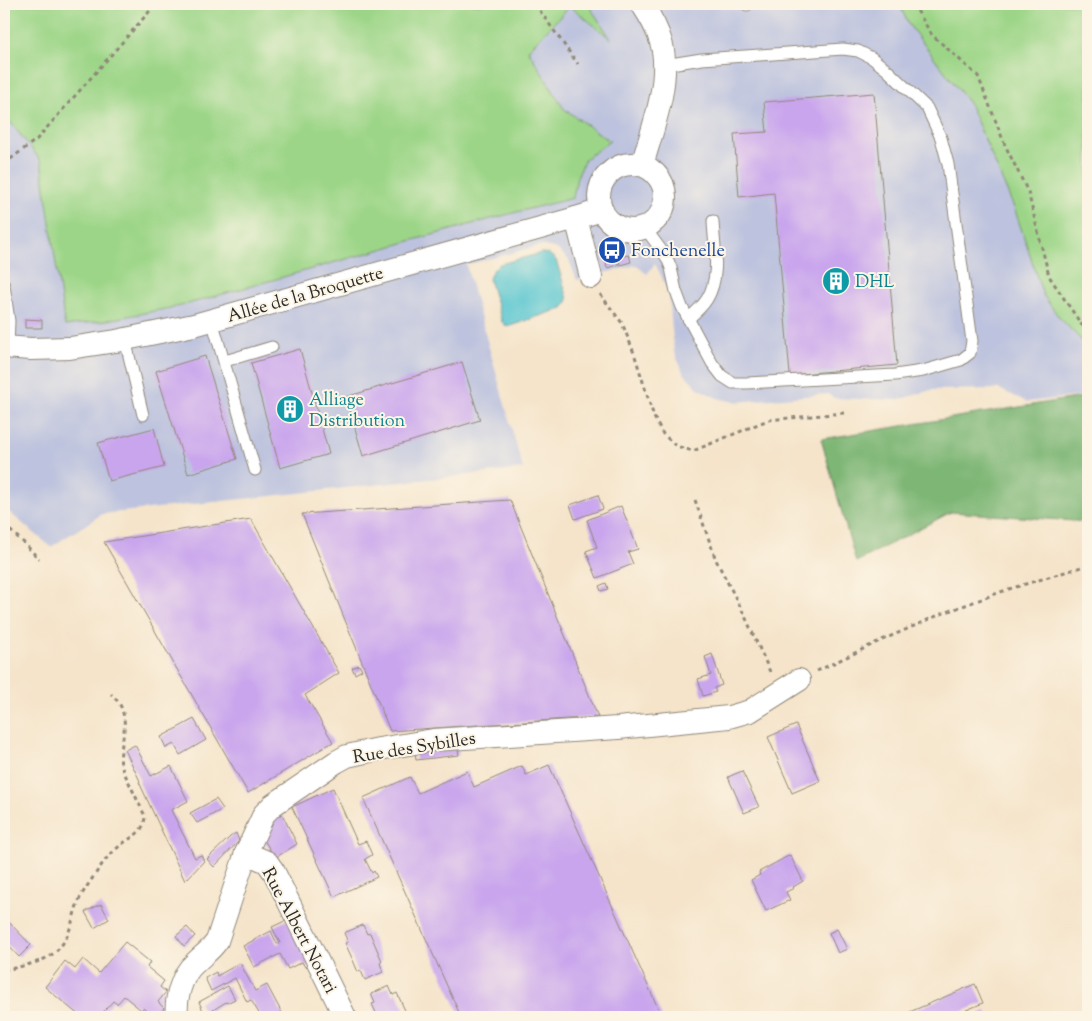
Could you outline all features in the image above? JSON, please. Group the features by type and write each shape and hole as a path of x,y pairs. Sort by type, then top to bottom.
{"street":[{"path":"642,4 652,18 662,44 664,65 661,98 656,121 642,165"},
{"path":"630,163 642,165 652,170 660,178 665,189 665,201 662,212 655,221 645,228 625,229 607,219 599,200 600,189 603,180 619,166 630,163"},
{"name":"Allée de la Broquette","path":"6,347 31,349 70,348 194,325 602,210"},
{"path":"576,218 591,277"},
{"name":"Rue des Sybilles","path":"177,1017 178,996 186,973 193,964 213,948 217,941 246,853 264,814 273,805 347,756 379,748 434,740 618,728 729,717 750,711 799,680"},
{"name":"Rue Albert Notari","path":"246,853 266,862 274,872 345,1017"}],"lane":[{"path":"645,228 667,258 676,291 688,319 712,362 722,376 734,383 895,375 923,371 961,360 970,353 972,341 948,164 941,138 927,108 887,70 872,58 844,49 702,59 664,65"},
{"path":"688,319 708,298 713,285 716,266 713,221"},
{"path":"4,285 9,321 6,347"},
{"path":"212,320 255,470"},
{"path":"125,339 143,415"},
{"path":"224,361 272,347"}],"path":[{"path":"4,164 37,139 156,4"},
{"path":"535,4 578,64"},
{"path":"913,4 932,35 978,76 1005,145 1028,192 1049,276 1088,330"},
{"path":"591,277 622,323 634,353 654,417 663,434 676,446 693,451 768,420 844,413"},
{"path":"695,500 716,560 744,614 779,693"},
{"path":"4,525 39,559"},
{"path":"799,680 941,614 1006,590 1088,565"},
{"path":"4,970 34,963 53,954 62,945 69,933 81,898 104,862 121,844 140,832 145,823 145,816 122,766 120,757 125,722 122,708 111,694"}],"shaded area":[{"path":"4,4 899,4 909,25 969,103 1015,210 1043,295 1058,316 1088,347 1088,395 1027,402 999,389 931,390 898,400 834,398 828,394 735,402 717,398 698,388 683,372 674,351 669,296 655,264 647,274 636,265 577,280 569,260 557,249 541,245 466,265 523,469 102,514 51,547 4,508"}],"green space":[{"path":"4,4 588,4 611,39 570,6 528,50 564,109 610,141 585,159 577,177 573,198 410,241 181,306 65,326 41,161 4,114"},
{"path":"899,4 1088,4 1088,347 1058,316 1043,295 1015,210 969,103 909,25"},
{"path":"1088,396 1088,522 951,512 856,562 821,439"}],"water":[{"path":"542,253 549,254 556,260 568,299 566,304 563,308 510,326 505,325 502,322 489,279 491,274 500,264"}],"building":[{"name":"DHL","path":"874,93 897,365 790,375 774,193 739,197 734,134 767,132 764,102"},
{"path":"629,255 631,262 620,265 618,257"},
{"path":"617,257 618,265 607,268 606,260"},
{"path":"25,319 42,320 42,328 25,328"},
{"name":"Alliage Distribution","path":"300,349 329,454 280,468 251,363"},
{"path":"205,356 237,459 188,474 156,371"},
{"path":"462,362 480,420 363,456 346,397"},
{"path":"154,428 164,467 109,481 98,443"},
{"path":"598,495 603,509 575,519 570,505"},
{"path":"510,500 598,717 390,731 302,514"},
{"path":"621,506 638,549 628,552 633,564 597,578 586,551 597,547 587,520"},
{"path":"251,519 339,673 305,695 333,742 248,793 104,542"},
{"path":"606,583 608,589 601,591 599,586"},
{"path":"712,654 722,685 714,688 716,692 703,696 698,679 711,675 705,657"},
{"path":"359,665 362,670 355,674 352,668"},
{"path":"194,719 206,740 180,755 174,744 166,748 161,737"},
{"path":"796,725 820,781 792,793 768,737"},
{"path":"135,745 151,776 171,766 188,801 171,810 195,858 201,855 204,861 185,881 125,750"},
{"path":"457,745 459,755 416,760 415,751"},
{"path":"549,765 662,1017 461,1017 363,798 410,777 418,793 467,771 474,787 522,766 526,775"},
{"path":"742,771 759,807 744,813 728,777"},
{"path":"333,788 358,844 366,841 372,855 365,859 372,873 374,871 377,877 334,897 292,807"},
{"path":"216,799 223,809 197,823 190,813"},
{"path":"282,814 297,844 275,858 261,835 276,817"},
{"path":"236,833 239,841 214,867 207,859"},
{"path":"790,855 803,881 786,892 790,900 766,911 751,880 760,875 759,872"},
{"path":"101,904 109,919 94,928 85,912"},
{"path":"4,917 31,945 19,957 4,941"},
{"path":"287,920 311,965 305,967 302,962 288,969 280,954 254,967 243,946 271,931 277,944 280,943 272,927"},
{"path":"363,925 367,934 370,933 382,961 380,963 383,972 365,980 361,971 358,972 345,943 348,942 344,933"},
{"path":"187,927 195,936 184,946 176,936"},
{"path":"837,929 847,949 838,953 829,933"},
{"path":"125,942 150,962 147,967 164,981 160,987 166,992 158,1002 164,1008 157,1017 153,1017 143,1008 141,1010 124,996 117,1004 113,1001 99,1017 81,1017 45,987 65,961 75,969 83,959 99,973"},
{"path":"240,963 255,991 267,985 284,1017 256,1017 260,1015 251,1000 247,1002 235,978 211,991 205,978 216,972 217,976"},
{"path":"975,984 983,1003 950,1017 898,1017"},
{"path":"228,986 235,999 226,1002 205,1015 199,1002"},
{"path":"389,986 393,995 397,993 408,1017 378,1017 372,1004 375,1003 371,994"},
{"path":"986,1011 989,1017 973,1017"}],"place":[{"name":"Fonchenelle","path":"612,250"},
{"name":"DHL","path":"836,281"},
{"name":"Alliage Distribution","path":"290,409"}]}
